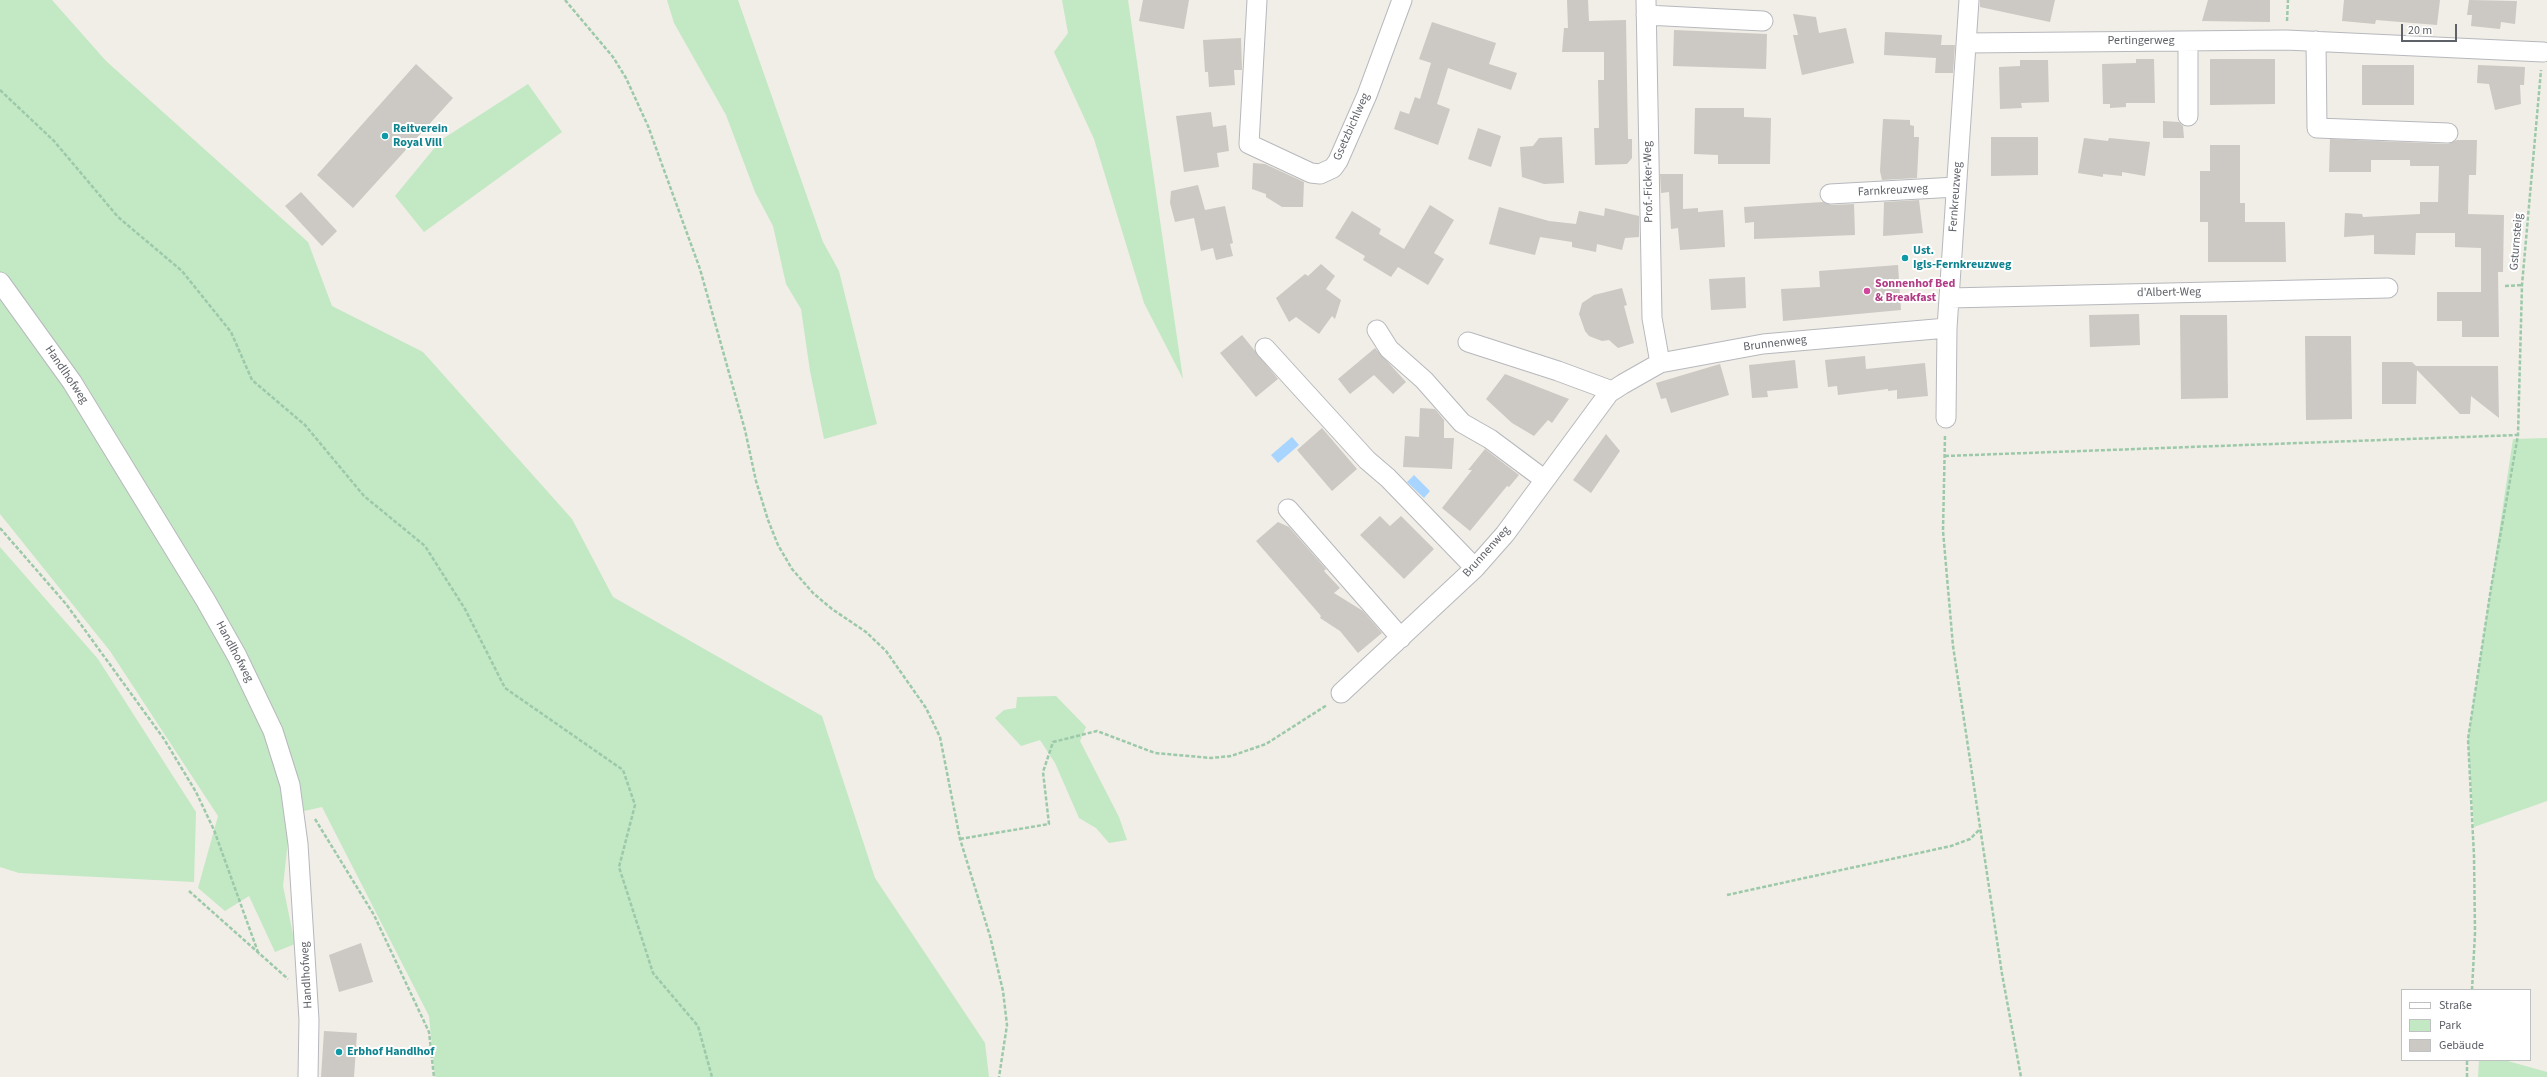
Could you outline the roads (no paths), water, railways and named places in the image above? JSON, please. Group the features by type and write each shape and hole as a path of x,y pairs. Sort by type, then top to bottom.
{"street":[{"name":"Gsetzbichlweg","path":"1257,0 1249,144 1312,173 1320,174 1333,168 1338,161 1369,88 1402,0"},
{"name":"Fernkreuzweg","path":"1946,418 1947,328 1969,0"},
{"path":"1646,8 1763,21"},
{"name":"Prof.-Ficker-Weg","path":"1646,8 1652,318 1660,363"},
{"name":"Pertingerweg","path":"1966,43 2188,41 2316,42 2543,52"},
{"path":"2188,41 2188,116"},
{"path":"2316,42 2317,128 2448,133"},
{"name":"Farnkreuzweg","path":"1830,194 1956,187"},
{"name":"Handlhofweg","path":"0,282 72,382 113,449 228,638 267,719 287,773 293,805 300,868 308,996 310,1050 308,1077"},
{"name":"d'Albert-Weg","path":"1949,298 2388,288"},
{"name":"Brunnenweg","path":"1341,693 1475,568 1505,534 1612,391 1660,363 1763,344 1947,328"},
{"path":"1377,330 1389,349 1424,380 1462,423 1490,439 1545,480"},
{"path":"1468,342 1558,371 1612,391"},
{"path":"1265,348 1367,460 1388,478 1475,568"},
{"path":"1288,510 1401,638"}],"water":[{"path":"1292,437 1299,445 1278,463 1271,455"},
{"path":"1414,475 1430,491 1424,498 1407,482"}],"place":[{"name":"Reitverein Royal Vill","path":"385,136"},
{"name":"Ust. Igls-Fernkreuzweg","path":"1905,258"},
{"name":"Sonnenhof Bed & Breakfast","path":"1867,291"},
{"name":"Erbhof Handlhof","path":"339,1052"}]}
